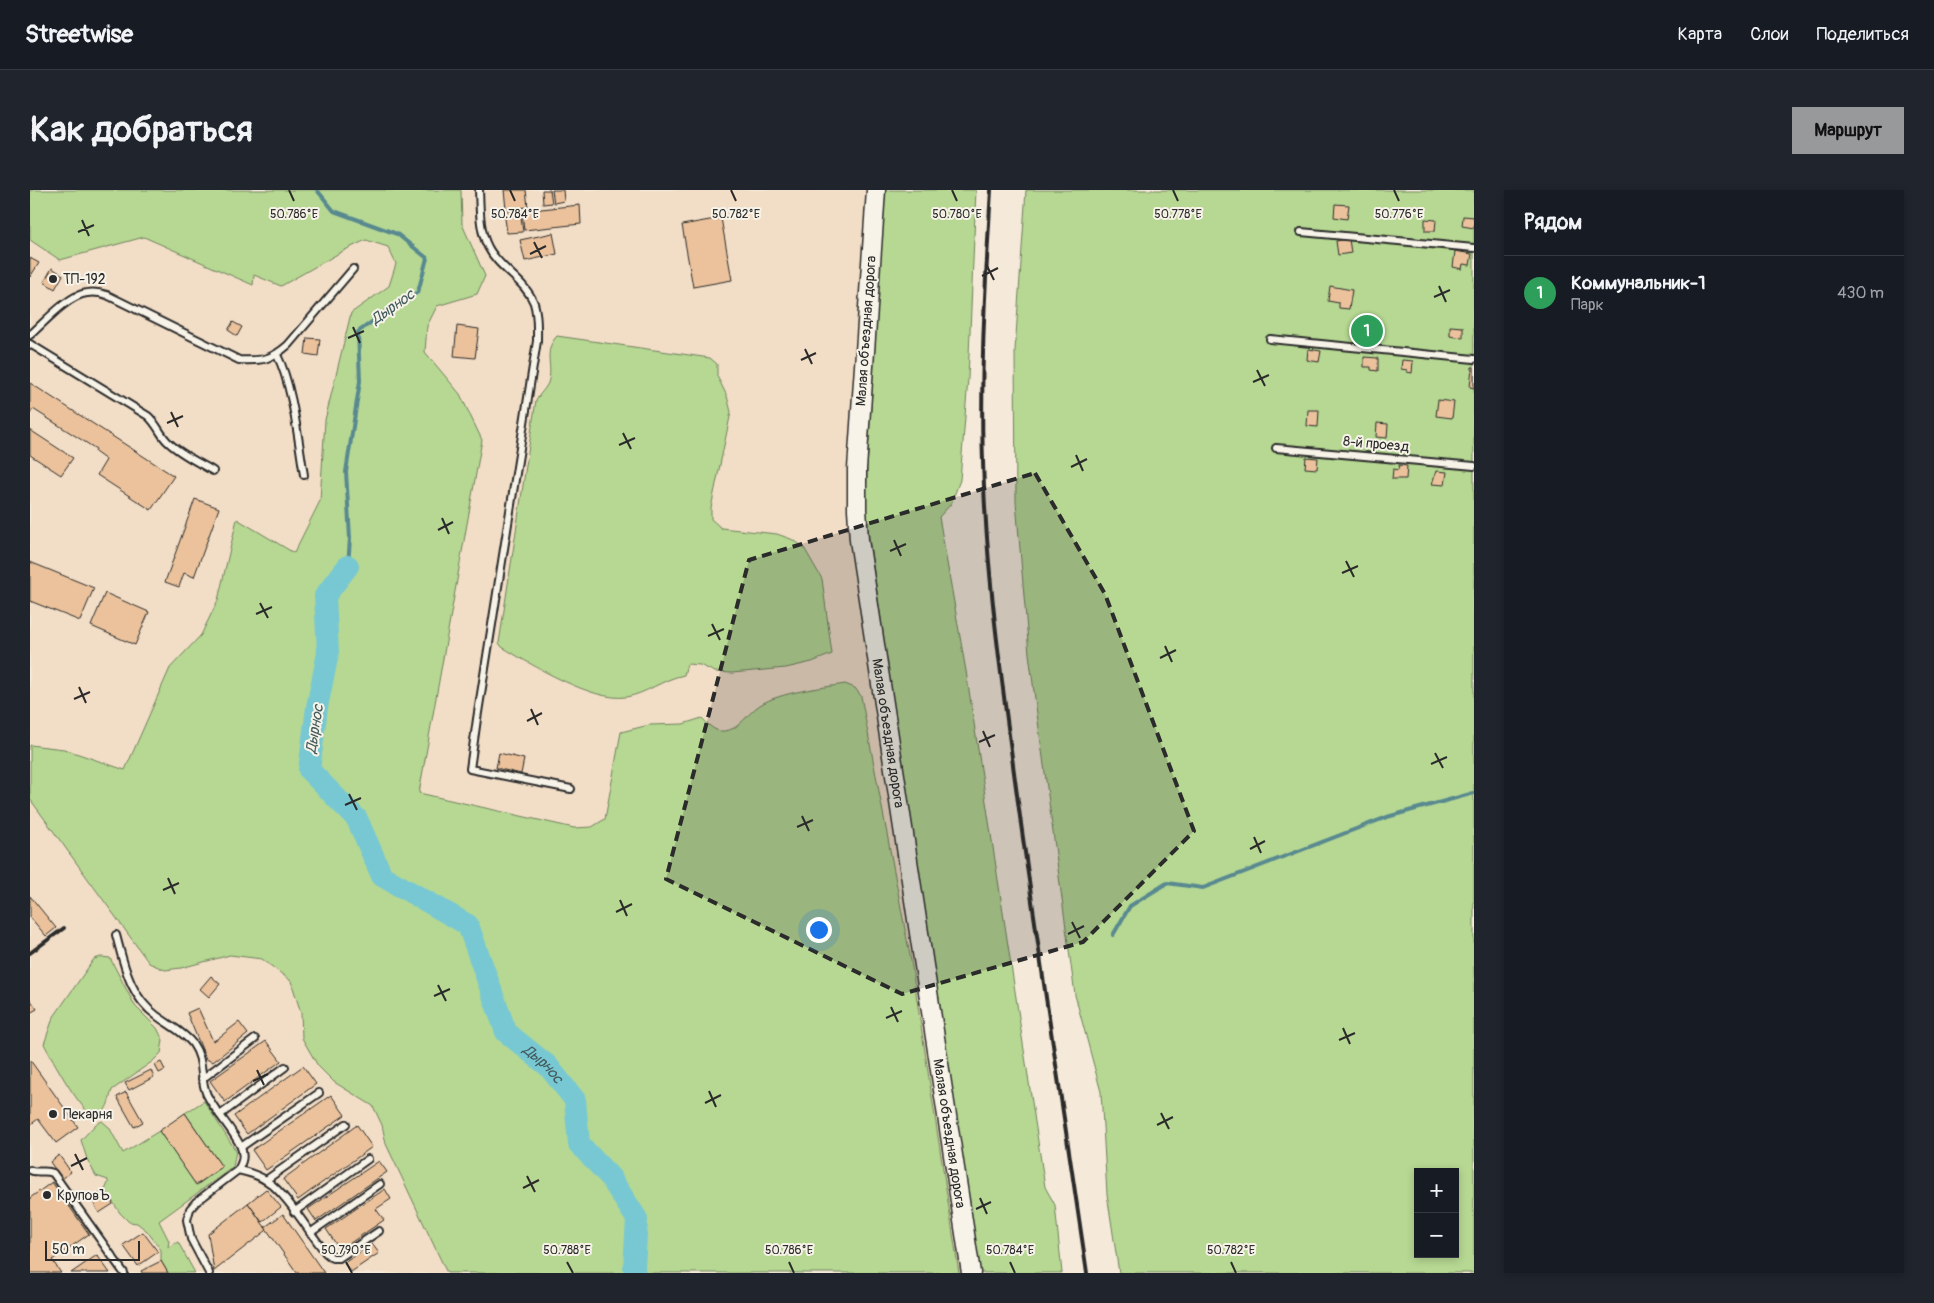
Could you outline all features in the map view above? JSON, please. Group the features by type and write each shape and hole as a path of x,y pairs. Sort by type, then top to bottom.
{"street":[{"name":"Малая объездная дорога","path":"876,190 857,469 859,540 971,1273"}],"lane":[{"path":"479,190 482,229 488,247 498,262 526,290 534,302 537,341 470,769 571,789"},
{"path":"1301,232 1474,248"},
{"path":"30,336 77,296 87,292 98,293 107,295 239,360 262,361 277,355 288,345 353,269"},
{"path":"1270,339 1474,359"},
{"path":"30,344 148,416 164,438 175,448 213,471"},
{"path":"277,355 283,366 288,384 304,475"},
{"name":"8-й проезд","path":"1276,448 1474,466"},
{"path":"116,936 127,977 138,998 154,1015 184,1035 193,1044 200,1058 202,1079 207,1096 241,1146 243,1154 242,1163 238,1170 190,1209 187,1220 191,1239 209,1273"},
{"path":"202,1079 255,1039"},
{"path":"220,1115 285,1067"},
{"path":"241,1146 319,1093"},
{"path":"266,1180 346,1124"},
{"path":"294,1212 368,1159"},
{"path":"30,1170 35,1173 48,1171 53,1173 124,1273"},
{"path":"238,1170 256,1174 266,1180 285,1199 310,1233 332,1258 339,1258 378,1231"},
{"path":"310,1233 380,1184"}],"highlighted area":[{"path":"1035,473 1105,594 1194,831 1083,942 902,994 666,879 749,560"}],"shaded area":[{"path":"30,190 866,190 847,509 850,542 961,1273 30,1273"}],"green space":[{"path":"30,190 461,190 462,224 485,276 477,294 437,306 427,326 425,352 460,394 482,440 419,793 574,828 592,827 605,819 621,732 649,725 683,724 702,718 714,729 720,731 730,730 735,728 755,708 778,697 801,691 845,684 855,688 861,696 911,961 959,1273 447,1273 386,1144 382,1125 373,1106 334,1082 318,1066 302,1038 301,1013 291,981 262,959 230,955 181,968 165,970 149,963 30,799 30,745 64,749 125,770 170,668 201,635 218,600 237,519 294,553 320,501 325,420 351,313 389,286 396,264 388,247 366,240 281,286 254,275 253,285 144,237 60,260 30,240"},
{"path":"885,190 976,190 968,379 960,480 951,504 939,517 966,671 1045,1187 1055,1205 1062,1273 978,1273 869,539 866,508"},
{"path":"1026,190 1474,190 1474,1273 1119,1273 1107,1194 1101,1092 1075,995 1029,654 1016,502 1015,350"},
{"path":"557,336 710,358 717,364 717,376 727,396 731,412 711,508 711,519 721,528 777,534 803,546 822,579 832,654 812,662 786,668 732,673 715,672 700,665 687,664 684,675 633,695 612,697 597,694 562,680 502,647 499,643 536,400 548,383 550,371 549,353"},
{"path":"101,957 110,958 135,1006 157,1028 163,1040 161,1053 153,1061 112,1090 104,1111 92,1117 60,1073 44,1044 53,1018 94,959"},
{"path":"204,1101 236,1151 233,1167 159,1221 169,1241 168,1247 178,1242 195,1273 168,1273 161,1261 161,1250 147,1231 137,1223 129,1222 120,1213 105,1190 108,1180 96,1176 87,1159 81,1140 96,1124 102,1121 109,1127 123,1153 159,1131 197,1185 222,1167 185,1113"}],"building":[{"path":"504,190 526,190 528,207 506,209"},
{"path":"542,190 550,190 552,203 543,204"},
{"path":"552,190 563,190 564,201 554,203"},
{"path":"1335,204 1349,205 1347,219 1334,217"},
{"path":"580,205 581,224 524,230 522,211"},
{"path":"520,210 523,232 507,233 504,211"},
{"path":"1463,216 1474,217 1474,228 1462,226"},
{"path":"721,218 732,280 693,287 682,225"},
{"path":"1425,219 1436,220 1435,231 1425,231"},
{"path":"553,233 557,254 525,261 520,240"},
{"path":"1349,239 1351,253 1338,255 1336,241"},
{"path":"1455,251 1472,254 1470,265 1463,264 1462,269 1453,267"},
{"path":"30,258 39,263 30,277"},
{"name":"ТП-192","path":"52,268 63,275 55,289 44,282"},
{"path":"1330,286 1352,290 1349,309 1339,308 1339,303 1328,301"},
{"path":"233,322 242,327 237,336 228,330"},
{"path":"457,326 479,329 475,358 454,356"},
{"path":"1450,326 1463,327 1463,338 1450,336"},
{"path":"307,338 320,339 318,356 305,354"},
{"path":"1308,349 1321,351 1319,362 1307,360"},
{"path":"1364,357 1378,358 1378,371 1371,370 1371,367 1364,367"},
{"path":"1402,360 1413,361 1412,373 1401,369"},
{"path":"1472,367 1474,367 1474,388 1470,387"},
{"path":"30,383 174,476 151,510 97,475 106,460 95,452 96,449 33,409 30,414"},
{"path":"1438,400 1454,402 1452,418 1436,416"},
{"path":"1308,410 1319,410 1318,427 1307,426"},
{"path":"1377,423 1388,424 1387,438 1376,437"},
{"path":"30,430 73,458 61,475 30,455"},
{"path":"1306,457 1318,458 1317,469 1305,468"},
{"path":"1399,465 1407,466 1406,479 1392,479 1393,469 1398,470"},
{"path":"1436,471 1447,472 1445,485 1432,484"},
{"path":"195,499 219,508 194,577 184,573 179,587 165,582"},
{"path":"30,562 94,588 80,621 30,601"},
{"path":"105,593 149,612 135,645 91,626"},
{"path":"499,753 524,759 521,774 496,768"},
{"path":"30,896 56,928 46,936 30,917"},
{"path":"211,976 220,984 209,997 200,989"},
{"path":"30,999 37,1009 30,1013"},
{"path":"198,1008 213,1041 239,1022 248,1034 213,1062 206,1059 187,1013"},
{"path":"266,1041 281,1061 225,1102 210,1081"},
{"path":"30,1060 78,1127 56,1143 38,1119 30,1125"},
{"path":"161,1062 165,1070 159,1073 155,1065"},
{"path":"303,1066 316,1084 247,1134 234,1116"},
{"path":"151,1070 154,1077 129,1090 125,1083"},
{"path":"126,1092 143,1122 134,1127 117,1097"},
{"path":"331,1095 345,1115 266,1170 252,1150"},
{"path":"185,1113 222,1167 196,1185 159,1131"},
{"path":"357,1125 372,1147 298,1200 283,1179"},
{"path":"59,1155 71,1172 62,1179 50,1162"},
{"path":"379,1161 387,1172 316,1221 308,1209"},
{"path":"52,1182 89,1234 52,1260 61,1273 30,1273 30,1198"},
{"path":"266,1189 281,1207 262,1222 248,1203"},
{"path":"385,1189 391,1199 376,1209 384,1220 340,1250 326,1229"},
{"path":"105,1190 113,1204 99,1213 91,1199"},
{"path":"248,1203 267,1230 214,1271 208,1234"},
{"path":"283,1214 324,1273 297,1273 265,1227"},
{"path":"143,1232 158,1252 138,1266 123,1245"},
{"path":"372,1244 379,1253 351,1272 344,1263"},
{"path":"97,1255 110,1273 71,1273"},
{"path":"161,1261 168,1273 142,1273 141,1271"}],"waterway":[{"name":"Дырнос","path":"317,190 334,211 397,234 427,258 418,292 392,307 358,332 360,381 346,472 350,538 348,566"},
{"name":"Дырнос","path":"348,566 325,596 328,653 317,707 309,770 357,819 382,876 468,925 506,1032 548,1066 575,1100 579,1144 610,1177 637,1219 635,1273"},
{"path":"1113,935 1130,906 1167,883 1203,888 1387,817 1474,793"}],"railway":[{"path":"991,190 982,412 986,523 992,596 1023,842 1087,1273"},
{"path":"30,953 64,928"}],"place":[{"name":"ТП-192","path":"53,279"},
{"name":"Коммунальник-1","path":"1367,331"},
{"name":"Пекарня","path":"53,1114"},
{"name":"КруповЪ","path":"47,1195"}]}
